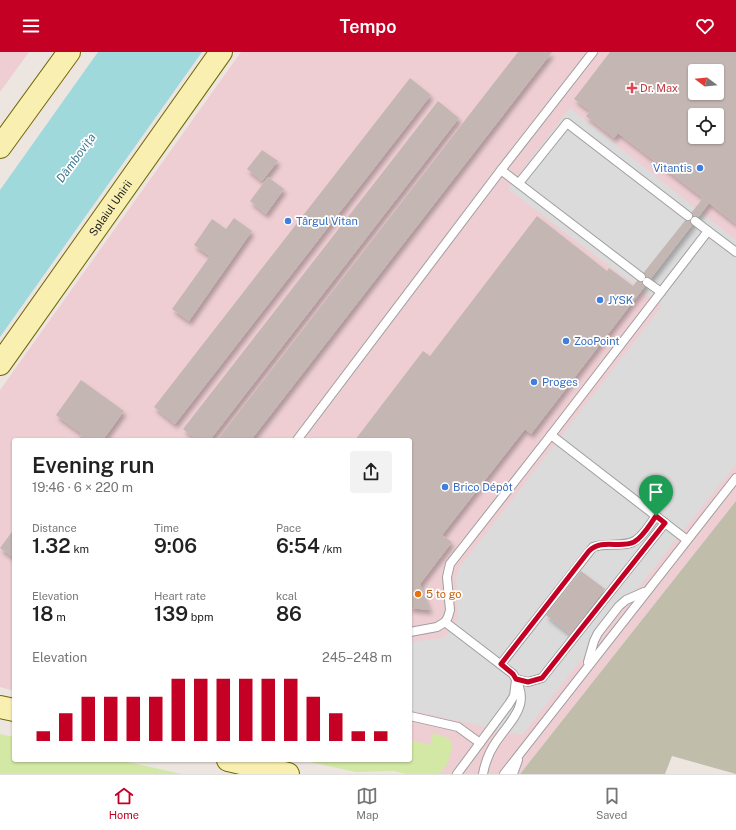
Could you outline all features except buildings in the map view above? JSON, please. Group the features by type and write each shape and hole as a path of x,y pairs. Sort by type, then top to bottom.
{"main road":[{"path":"0,147 69,52"},
{"name":"Splaiul Unirii","path":"0,364 221,52"},
{"path":"0,707 12,710"},
{"path":"237,762 288,774"}],"lane":[{"path":"298,438 501,170 593,52"},
{"path":"519,183 567,123 736,252"},
{"path":"501,170 661,292"},
{"path":"412,632 437,628 445,622 450,610 446,577 450,564 708,231"},
{"path":"551,435 687,540"},
{"path":"504,774 525,745 736,478"},
{"path":"501,664 593,547 599,545 632,543 637,540 656,516"},
{"path":"516,679 528,682 542,678 665,523"},
{"path":"586,668 598,633 619,606 626,600 647,590"},
{"path":"445,622 513,674 521,693 521,701 515,716 495,743 486,761 483,774"},
{"path":"457,774 514,696 516,679"},
{"path":"412,716 458,727 480,743"},
{"path":"513,774 525,745"}],"shaded area":[{"path":"0,52 29,52 0,92"},
{"path":"241,52 736,52 736,501 520,774 407,774 410,762 412,762 412,438 12,438 12,690 0,687 0,390"},
{"path":"570,108 736,240 736,464 522,735 412,710 412,642 446,636 458,618 456,578 459,568 662,306 508,189"},
{"path":"736,501 736,774 672,756 665,774 520,774"}],"green space":[{"path":"433,733 448,738 451,741 452,747 448,763 438,774 407,774 393,771 356,772 310,762 412,762 412,740 430,745"},
{"path":"0,734 12,737 12,762 128,762 182,774 0,774"}],"water":[{"name":"Dâmbovița","path":"98,52 202,52 0,337 0,190"}],"place":[{"name":"Dr. Max","path":"632,88"},
{"name":"Vitantis","path":"700,168"},
{"name":"Târgul Vitan","path":"288,221"},
{"name":"JYSK","path":"600,300"},
{"name":"ZooPoint","path":"566,341"},
{"name":"Proges","path":"534,382"},
{"name":"Brico Dépôt","path":"445,487"},
{"name":"5 to go","path":"418,594"}],"route":[{"path":"656,516 665,523 542,678 528,682 516,679 513,674 501,664 589,551 593,547 599,545 632,543 637,540 656,516"}]}
